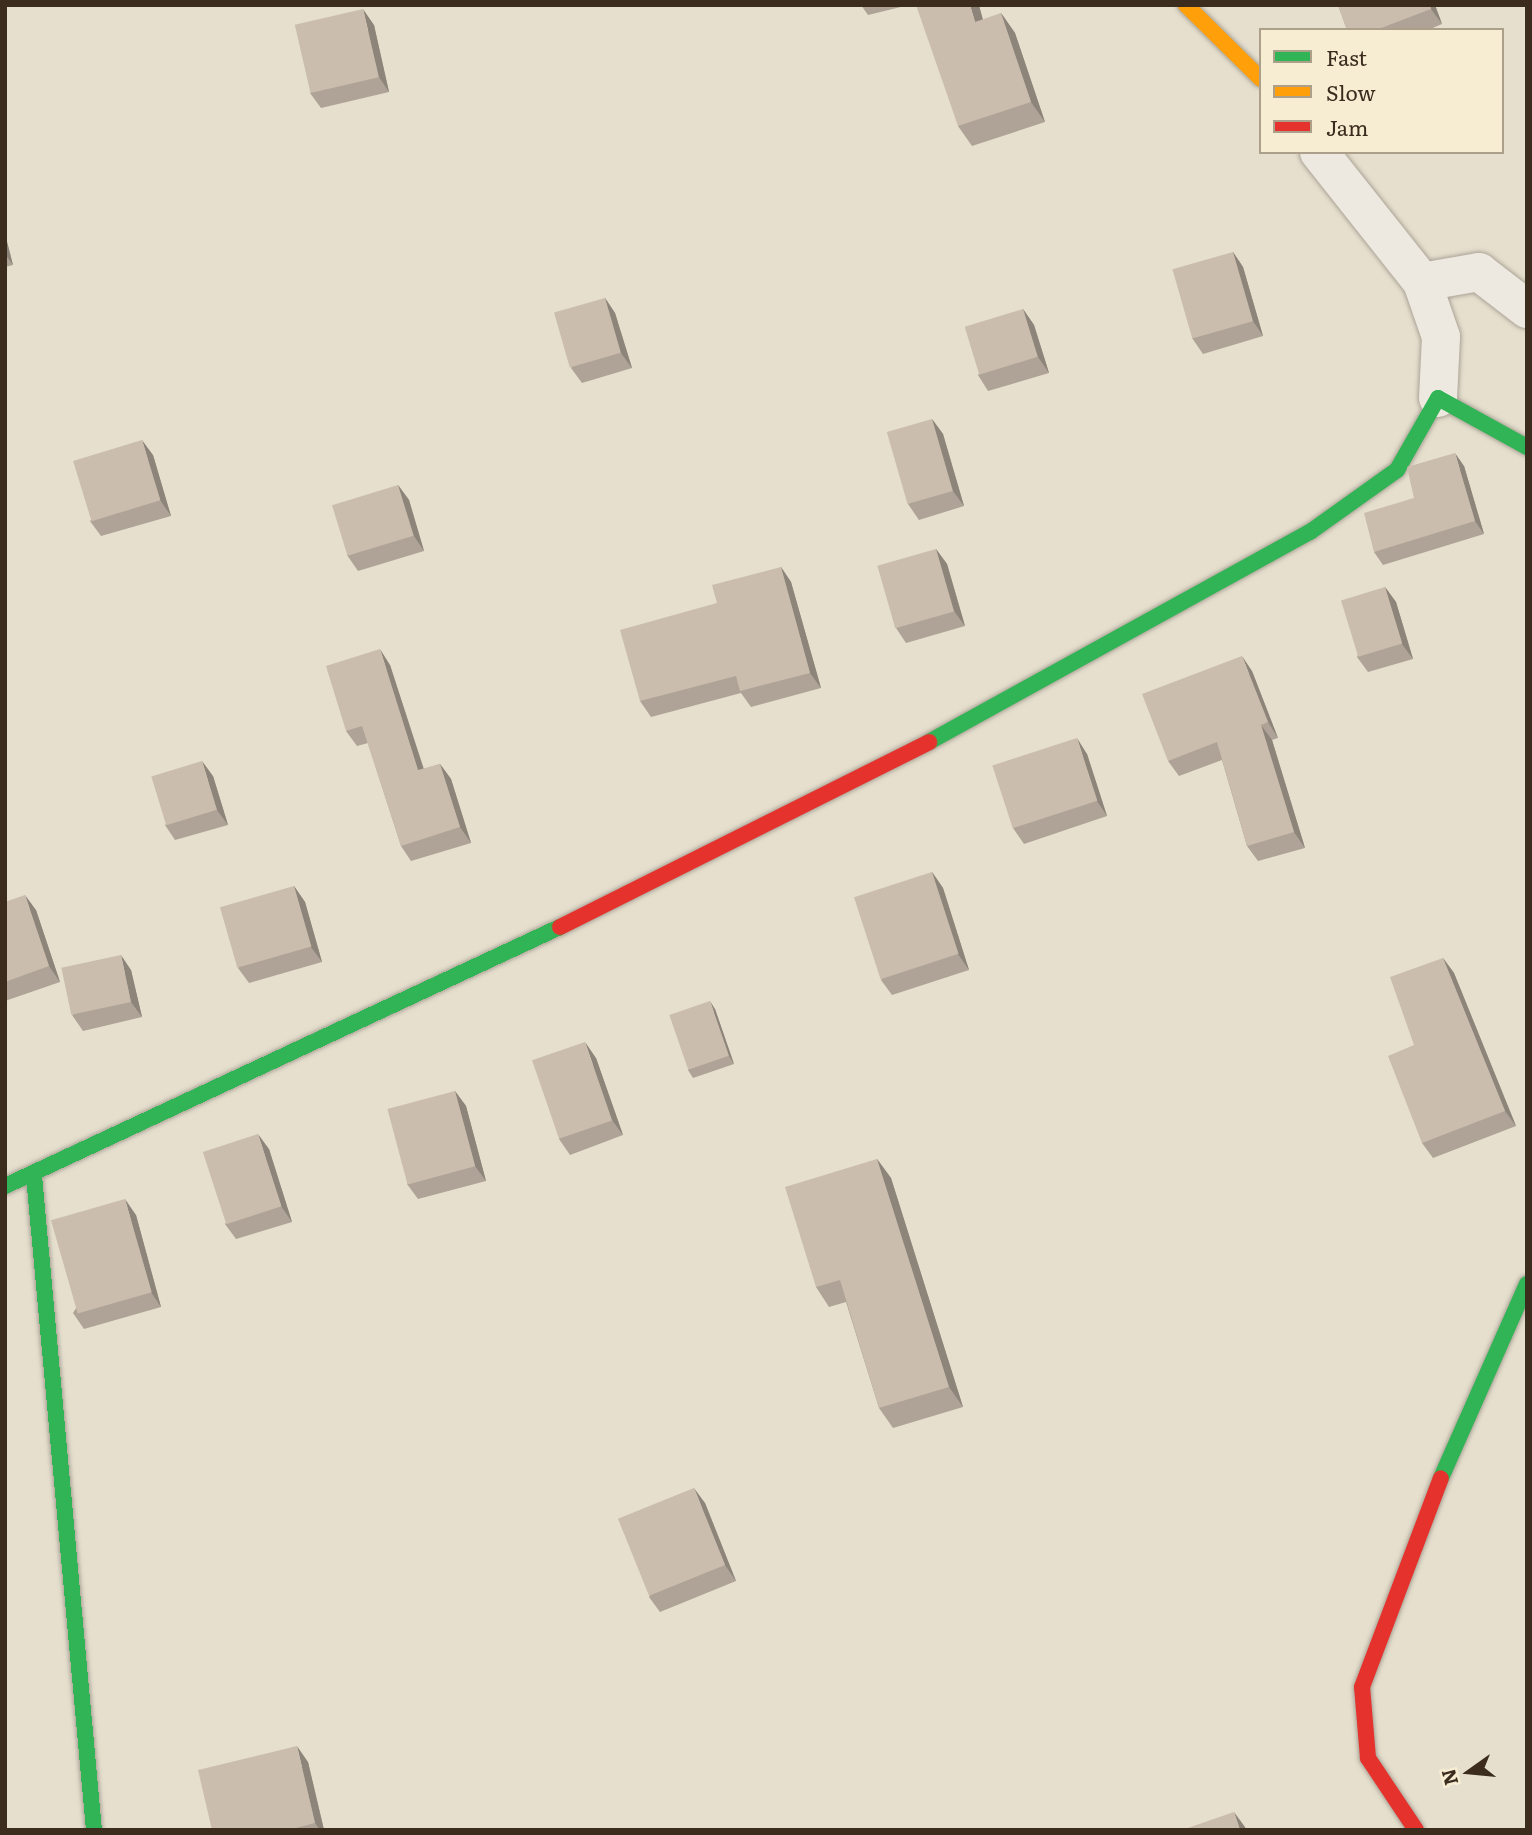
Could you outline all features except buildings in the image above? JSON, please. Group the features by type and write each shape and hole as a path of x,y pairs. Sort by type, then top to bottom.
{"street":[{"path":"1186,5 1259,77"},
{"path":"5,1186 34,1176 818,802 1122,638 1310,532 1397,470 1438,398 1441,337 1422,282 1321,154"},
{"path":"1422,282 1479,272 1527,309"},
{"path":"1438,398 1527,447"},
{"path":"34,1176 94,1830"},
{"path":"1416,1830 1368,1758 1362,1687 1432,1498 1527,1284"}],"traffic: fast":[{"path":"929,742 1310,532 1397,470 1438,398 1527,447"},
{"path":"5,1186 560,927"},
{"path":"34,1176 94,1830"},
{"path":"1441,1478 1527,1284"}],"traffic: slow":[{"path":"1186,5 1259,77"}],"traffic: jam":[{"path":"560,927 929,742"},
{"path":"1416,1830 1368,1758 1362,1687 1441,1478"}]}
